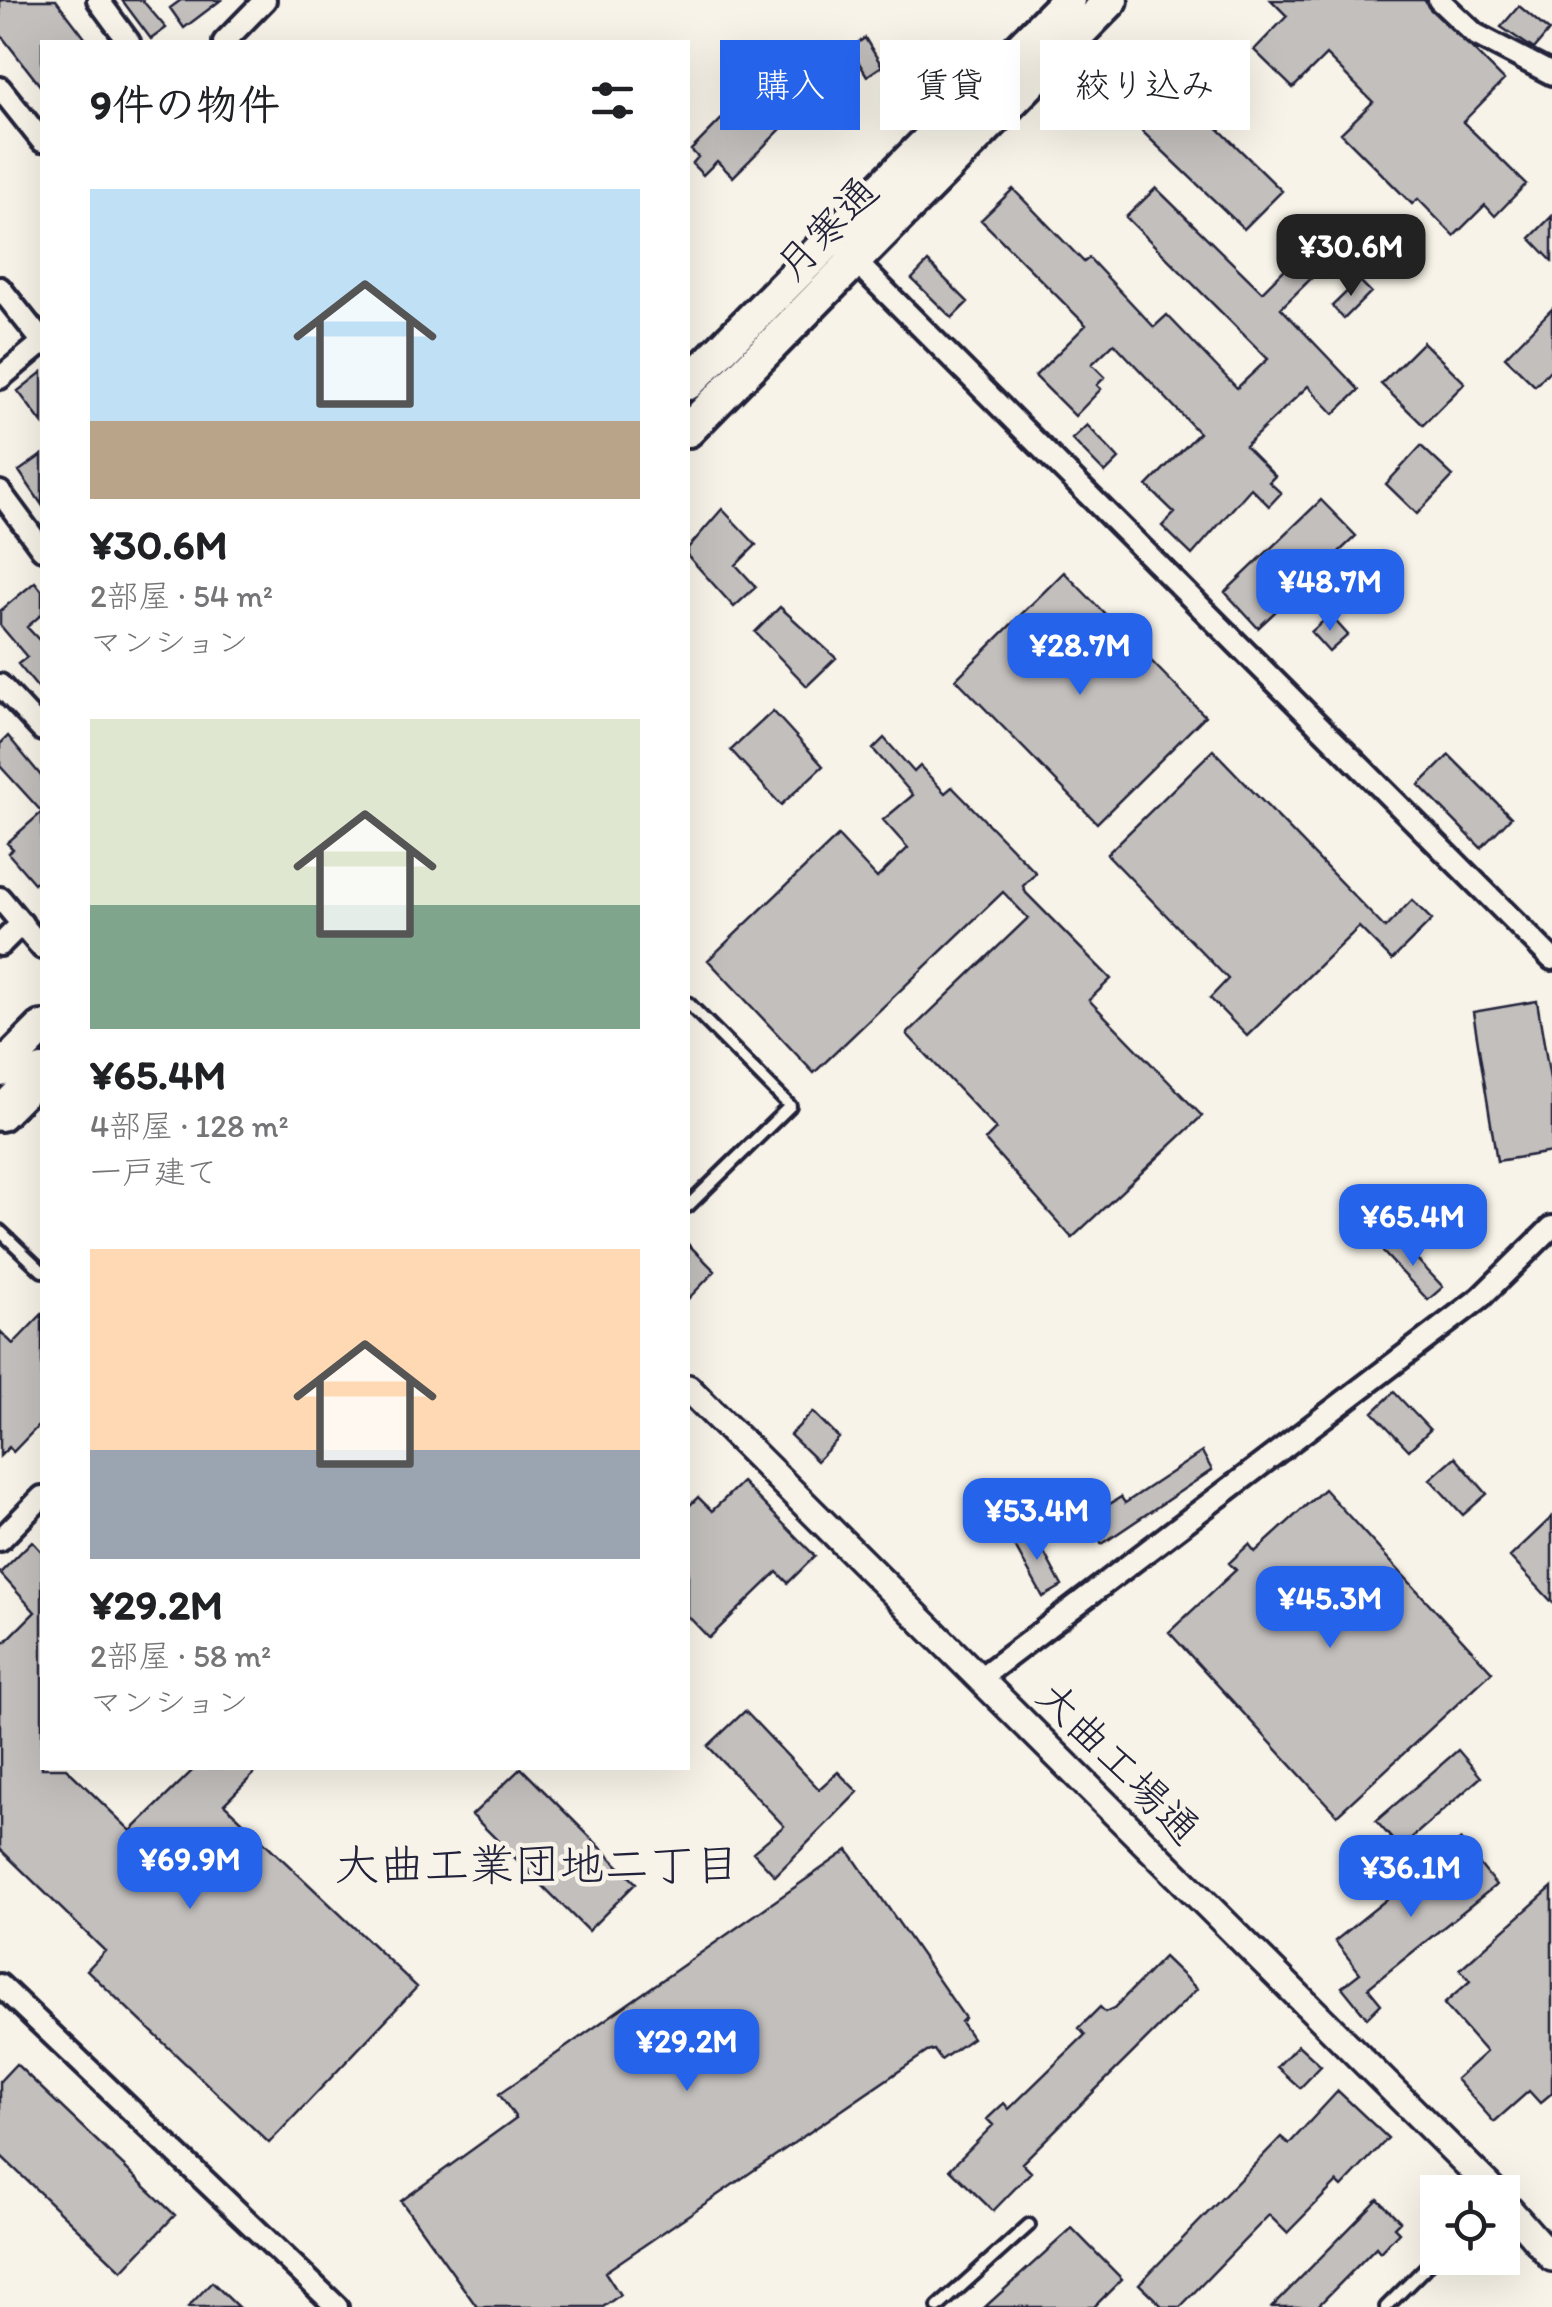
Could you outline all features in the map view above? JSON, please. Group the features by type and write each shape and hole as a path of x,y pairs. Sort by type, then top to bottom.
{"highway":[{"name":"月寒通","path":"690,428 843,249 1068,0"},
{"name":"月寒通","path":"690,382 843,249 1110,0"},
{"path":"0,1070 40,1030"},
{"path":"0,1114 40,1074"}],"street":[{"path":"98,0 128,40"},
{"path":"226,40 265,0"},
{"path":"1439,0 1475,34 1552,74"},
{"path":"0,88 40,138"},
{"path":"843,249 1552,959"},
{"path":"0,288 40,339"},
{"path":"0,378 40,344"},
{"path":"0,492 40,546"},
{"path":"0,685 40,728"},
{"path":"0,898 40,946"},
{"path":"0,945 22,924"},
{"path":"979,1679 1480,1298 1552,1228"},
{"name":"大曲工場通","path":"690,1390 1478,2175"},
{"path":"0,1540 40,1500"},
{"path":"0,1984 337,2307"},
{"path":"1520,2222 1552,2258"}],"lane":[{"path":"690,1005 790,1106 690,1204"},
{"path":"0,1230 40,1269"},
{"path":"938,2307 1029,2225"},
{"path":"1386,2307 1420,2272"}],"building":[{"path":"0,0 56,0 86,40 40,40 40,85 0,34"},
{"path":"122,0 142,0 166,28 151,39"},
{"path":"181,0 221,0 184,28 170,8"},
{"path":"1271,0 1424,0 1504,80 1463,122 1526,184 1495,216 1485,205 1454,236 1418,199 1412,204 1341,133 1373,102 1326,55 1293,88 1254,50 1287,16"},
{"path":"1519,6 1549,31 1534,49 1501,27"},
{"path":"865,38 880,63 880,67 867,76 860,64 860,41"},
{"path":"720,121 720,130 780,130 733,177 717,161 703,175 692,164 698,157 691,150"},
{"path":"1141,130 1220,130 1282,191 1244,229"},
{"path":"1156,188 1262,292 1315,239 1333,257 1281,308 1359,390 1334,414 1308,386 1245,446 1275,476 1269,482 1281,493 1269,506 1251,488 1192,555 1162,526 1175,513 1147,486 1199,433 1114,343 1092,364 1105,377 1097,385 1101,389 1075,416 1035,376 1086,325 981,220 1013,189 1084,262 1089,258 1154,327 1167,315 1237,388 1268,359 1126,217"},
{"path":"1552,216 1552,261 1530,238"},
{"path":"928,262 968,302 952,318 912,279"},
{"path":"1359,280 1371,292 1344,319 1332,306"},
{"path":"1552,309 1552,368 1535,386 1505,357"},
{"path":"1423,342 1465,383 1423,425 1381,384"},
{"path":"40,374 40,420 18,391"},
{"path":"1087,425 1119,459 1105,473 1072,439"},
{"path":"1421,446 1453,476 1417,514 1386,484"},
{"path":"40,456 40,502 19,471"},
{"path":"1321,500 1356,536 1258,628 1225,592"},
{"path":"722,509 756,545 736,565 756,587 734,607 690,558 690,546"},
{"path":"1064,572 1205,716 1097,823 956,679"},
{"path":"35,582 40,588 40,616 27,627 40,641 40,691 18,664 27,657 0,625 0,611"},
{"path":"780,607 836,658 807,686 755,632"},
{"path":"1330,615 1348,635 1329,652 1311,632"},
{"path":"773,711 823,766 781,805 731,750"},
{"path":"8,736 40,775 40,810 0,766 0,744"},
{"path":"884,738 914,772 920,766 945,793 952,787 1036,873 1023,886 1026,893 1111,979 1089,1000 1202,1116 1072,1238 985,1140 996,1129 907,1034 1028,918 1003,892 814,1073 708,960 838,836 877,878 908,848 883,820 913,795 873,749"},
{"path":"1213,750 1385,928 1412,900 1432,920 1392,960 1359,927 1247,1036 1210,998 1228,979 1107,854"},
{"path":"1449,755 1511,817 1481,848 1419,785"},
{"path":"40,814 40,878 34,883 8,853 13,849 7,843"},
{"path":"1537,1001 1552,1091 1552,1152 1497,1161 1473,1012"},
{"path":"1397,1238 1443,1287 1428,1300 1383,1252"},
{"path":"690,1246 715,1271 690,1297"},
{"path":"40,1316 40,1424 13,1452 9,1447 0,1456 0,1331 13,1344"},
{"path":"1394,1392 1430,1430 1409,1450 1373,1412"},
{"path":"813,1412 839,1438 817,1461 790,1435"},
{"path":"1202,1452 1212,1470 1102,1544 1086,1519 1121,1497 1125,1503"},
{"path":"1455,1457 1487,1494 1463,1515 1430,1479"},
{"path":"742,1482 815,1556 788,1583 777,1572 709,1638 690,1618 690,1505 698,1497 712,1511"},
{"path":"1324,1489 1492,1672 1337,1815 1169,1632 1236,1570 1229,1563 1249,1544 1255,1552"},
{"path":"1552,1517 1552,1602 1510,1557"},
{"path":"1032,1530 1062,1586 1043,1597 1012,1541"},
{"path":"32,1541 40,1550 40,1770 68,1770 131,1831 193,1770 258,1770 224,1804 417,1987 269,2143 87,1970 105,1951 0,1849 0,1647 35,1612 0,1573"},
{"path":"745,1711 819,1789 838,1772 858,1792 775,1876 753,1852 784,1826 708,1746"},
{"path":"1458,1750 1481,1777 1400,1848 1376,1821"},
{"path":"523,1770 636,1883 588,1931 472,1815"},
{"path":"1460,1840 1496,1885 1368,1988 1381,2004 1367,2018 1342,1987 1360,1973 1335,1941"},
{"path":"848,1850 965,2018 961,2022 972,2038 941,2060 934,2050 927,2052 605,2272 620,2295 603,2307 477,2307 401,2201 516,2118 499,2094"},
{"path":"1552,1887 1552,2093 1540,2103 1529,2091 1494,2122 1456,2079 1486,2052 1444,2004 1470,1981 1460,1969"},
{"path":"1164,1957 1197,1989 1022,2163 1031,2172 993,2211 950,2169 993,2125 987,2119 1004,2103 1009,2109 1085,2035 1079,2028 1100,2007 1105,2012 1114,2008"},
{"path":"1298,2045 1321,2066 1300,2088 1277,2067"},
{"path":"16,2064 175,2215 122,2271 0,2155 0,2081"},
{"path":"1338,2091 1388,2138 1342,2187 1337,2182 1287,2233 1269,2215 1180,2307 1163,2307 1139,2284 1281,2137 1289,2144"},
{"path":"1378,2199 1400,2221 1394,2227 1399,2232 1380,2252 1376,2247 1317,2307 1272,2307"},
{"path":"1072,2228 1122,2279 1094,2307 985,2307"},
{"path":"212,2282 238,2307 188,2307"}],"district":[{"name":"大曲工業団地二丁目","path":"537,1864"}]}
